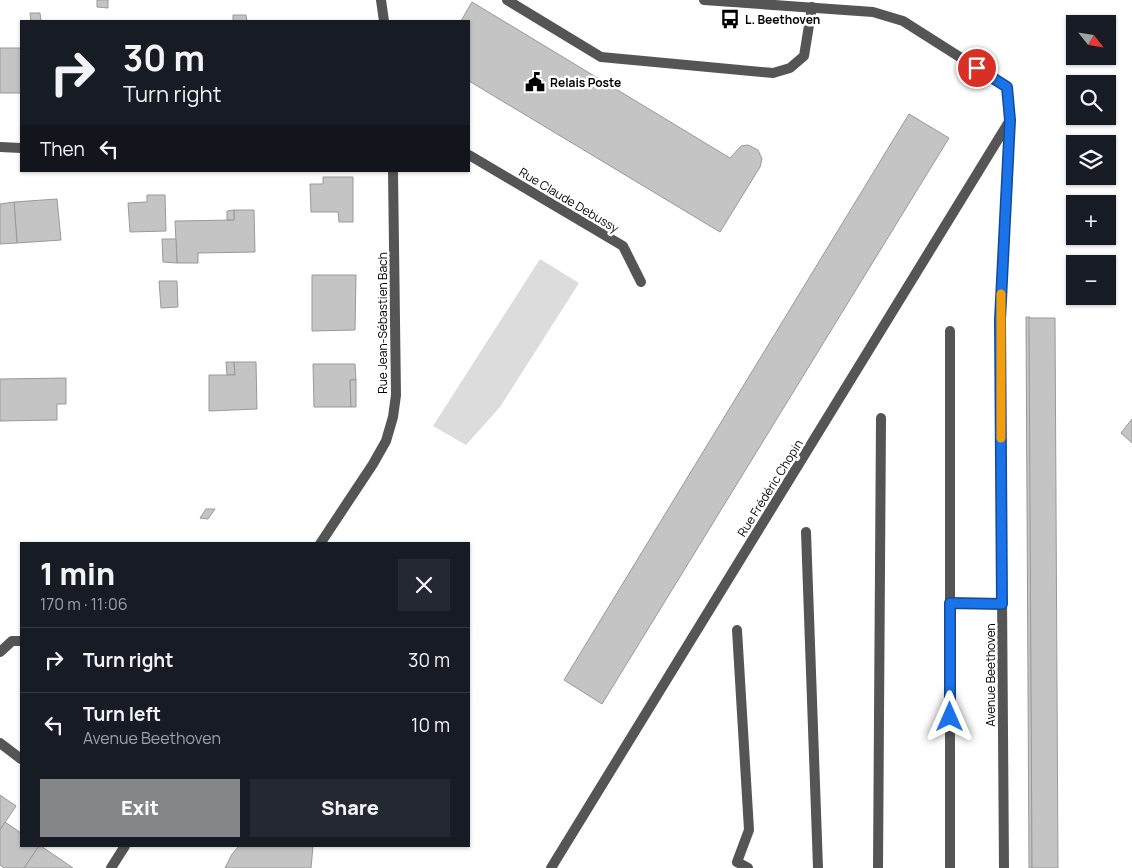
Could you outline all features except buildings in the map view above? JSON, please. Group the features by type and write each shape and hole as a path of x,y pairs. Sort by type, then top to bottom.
{"street":[{"path":"381,0 384,20"},
{"path":"507,0 601,57 646,63 773,73 790,68 804,56 812,8"},
{"name":"Avenue Beethoven","path":"704,0 873,12 903,21 1007,87 1010,120 1000,320 1004,868"},
{"name":"Rue Frédéric Chopin","path":"551,868 1010,120"},
{"path":"0,147 20,148"},
{"name":"Rue Claude Debussy","path":"470,155 623,246 641,282"},
{"name":"Rue Jean-Sébastien Bach","path":"321,542 373,464 386,441 392,417 396,395 393,172"},
{"path":"950,331 950,868"},
{"path":"878,868 881,418"},
{"path":"806,532 818,868"},
{"path":"950,603 1002,604"},
{"path":"737,630 749,830 737,862 748,868"},
{"path":"0,652 12,641 20,641"},
{"path":"0,743 20,758"},
{"path":"111,868 124,847"}],"shaded area":[{"path":"540,259 579,283 500,407 466,445 433,426"}],"slow traffic":[{"path":"1001,294 1001,438"}],"place":[{"name":"L. Beethoven","path":"730,19"},
{"name":"Relais Poste","path":"535,82"}],"route":[{"path":"950,717 950,603 1002,604 1000,320 1010,120 1007,87 977,68"}]}
